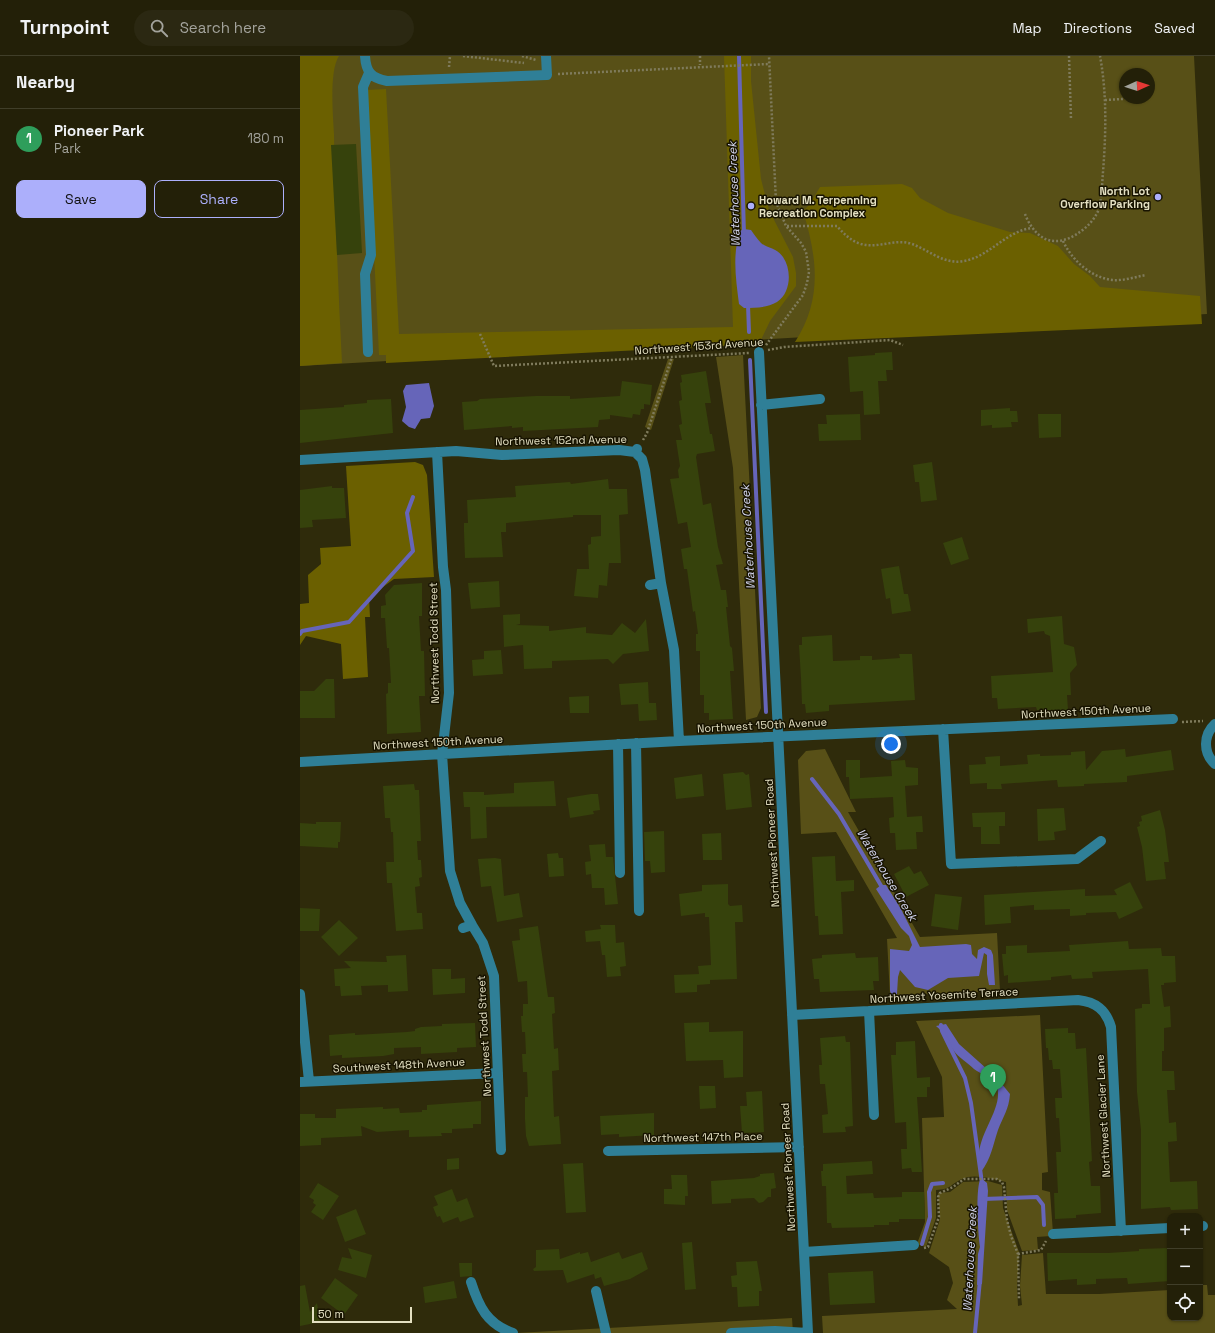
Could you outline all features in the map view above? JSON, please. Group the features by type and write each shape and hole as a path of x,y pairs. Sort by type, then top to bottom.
{"street":[{"path":"365,56 369,73 373,77 387,81 547,66"},
{"path":"368,352 365,274 372,255 363,87 369,73"},
{"name":"Northwest Pioneer Road","path":"759,352 808,1333"},
{"path":"761,405 820,400"},
{"name":"Northwest 152nd Avenue","path":"300,460 469,451 502,455 619,450 636,451"},
{"path":"636,451 642,459 645,470 661,583 674,650 679,741"},
{"name":"Northwest Todd Street","path":"437,452 443,567 446,590 449,686 442,754 450,871 468,927 483,943 494,976 501,1150"},
{"path":"650,585 661,583"},
{"name":"Northwest 150th Avenue","path":"300,762 778,736 1173,719"},
{"path":"1212,727 1205,744 1210,759 1215,764"},
{"path":"943,730 951,864 1077,859 1101,841"},
{"path":"636,743 640,911"},
{"path":"618,744 620,873"},
{"path":"300,994 304,1081"},
{"name":"Northwest Yosemite Terrace","path":"792,1014 1078,1000 1089,1001 1097,1005"},
{"name":"Northwest Glacier Lane","path":"1097,1005 1105,1013 1111,1027 1121,1230"},
{"path":"869,1011 874,1115"},
{"name":"Southwest 148th Avenue","path":"304,1081 498,1073"},
{"name":"Northwest 147th Place","path":"608,1151 799,1147"},
{"path":"1053,1234 1167,1228"},
{"path":"804,1252 914,1245"},
{"path":"471,1282 478,1303 484,1314 506,1331 513,1333"},
{"path":"596,1291 606,1333"},
{"path":"731,1333 775,1331 808,1333"}],"path":[{"path":"463,56 547,66 700,66 769,64"},
{"path":"700,56 700,66"},
{"path":"759,352 767,344 794,307 808,283 808,262 806,252 801,243 786,226 780,214 774,192 769,56"},
{"path":"1069,56 1071,120"},
{"path":"1025,214 1032,228 1043,238 1051,241 1063,241 1094,219 1099,209 1104,164 1105,100 1100,56"},
{"path":"1105,100 1119,99"},
{"path":"786,226 837,226 852,240 862,244 875,245 902,241 913,244 947,260 957,262 975,257 1016,232 1032,228"},
{"path":"1063,241 1079,263 1097,276 1117,280 1146,275"},
{"name":"Northwest 153rd Avenue","path":"480,334 494,366 759,352 784,346 890,340 903,345"},
{"path":"636,451 647,433 672,357"},
{"path":"1173,719 1173,723 1203,721 1212,727"},
{"path":"914,1245 925,1249 928,1247 939,1217 938,1197 940,1193 953,1187 960,1181 970,1178 997,1179 1002,1182 1004,1203 1011,1236 1018,1254 1019,1300"},
{"path":"1018,1254 1041,1250 1046,1241 1053,1234"}],"shaded area":[{"name":"Howard M. Terpenning Recreation Complex","path":"300,56 1194,56 1207,314 300,366"},
{"path":"300,56 339,56 334,72 332,94 342,363 300,366"},
{"path":"724,56 751,56 751,81 761,179 769,210 793,257 796,273 796,286 770,321 759,344 386,363 386,355 379,355 366,90 386,89 399,334 733,327"},
{"path":"902,184 912,188 920,198 948,213 1010,232 1030,233 1058,246 1074,264 1090,276 1100,287 1200,296 1202,324 795,342 804,326 810,310 814,294 815,278 812,245 803,211 810,204 820,187"},
{"path":"744,229 751,230 761,243 778,251 786,262 788,268 789,281 785,293 777,302 765,307 744,308 739,304 735,258 740,231"},
{"path":"743,355 761,708 757,717 746,720 733,468 716,357"},
{"path":"668,359 674,359 651,430 645,427"},
{"path":"429,383 434,406 430,418 421,419 415,429 409,427 402,421 406,407 403,391 406,385"},
{"path":"415,462 423,465 427,475 434,577 394,579 369,597 370,617 365,617 368,677 343,679 341,644 306,636 300,645 300,604 309,603 308,575 321,564 320,548 351,546 346,466"},
{"path":"825,749 856,812 848,812 920,937 997,933 1000,991 890,996 887,939 897,938 836,832 801,834 798,760 806,751"},
{"path":"881,885 886,885 901,909 920,947 971,945 972,954 977,959 978,950 984,947 991,950 993,955 995,985 989,985 987,974 987,955 984,953 979,976 948,978 928,990 915,987 900,970 897,994 892,996 890,991 890,949 909,951 912,945 909,936 901,928 876,889"},
{"path":"1040,1015 1048,1172 1042,1173 1042,1190 1050,1192 1053,1233 1051,1236 1037,1237 1038,1250 1022,1251 1007,1210 1006,1182 984,1177 967,1177 948,1188 936,1190 936,1218 926,1247 917,1244 925,1222 922,1118 944,1117 942,1077 916,1021"},
{"path":"946,1024 959,1044 997,1078 1010,1094 1007,1109 989,1157 981,1172 979,1160 980,1148 983,1136 997,1104 998,1094 996,1084 992,1079 974,1069 956,1053 942,1032 936,1026"},
{"path":"981,1178 987,1183 988,1191 982,1284 977,1285 978,1254 980,1247 978,1191"},
{"path":"988,1181 1002,1185 1003,1208 1019,1252 1017,1286 1018,1306 1022,1305 1020,1286 1022,1255 1043,1253 1046,1294 1099,1294 1167,1290 1167,1321 1203,1321 1203,1285 1207,1285 1208,1295 1215,1295 1215,1333 823,1333 822,1316 957,1309 947,1300 953,1283 949,1267 929,1253 940,1219 938,1193 950,1192 963,1182"},
{"path":"792,1318 793,1333 516,1333"}],"building":[{"path":"356,144 362,253 337,255 331,145"},
{"path":"892,352 893,370 886,370 887,381 878,381 880,414 864,415 863,391 850,392 848,357"},
{"path":"706,371 711,403 705,403 710,434 712,434 715,451 697,454 696,457 703,505 711,503 718,547 723,564 716,565 721,590 726,590 728,607 726,607 734,671 730,671 733,719 709,720 709,713 704,713 704,695 700,695 700,651 696,651 696,634 698,634 695,611 693,612 687,569 684,569 681,549 691,547 687,522 678,524 670,479 679,478 678,470 680,466 676,440 682,440 679,425 682,424 679,401 682,400 680,383 682,382 681,375"},
{"path":"622,381 652,385 650,405 644,404 644,409 641,409 640,415 633,414 632,418 610,415 610,419 599,420 598,427 523,431 523,427 512,428 512,426 464,430 462,402 477,401 480,399 536,396 570,396 570,399 620,396"},
{"path":"391,399 393,433 300,443 300,410 344,407 344,405 367,403 367,400"},
{"path":"1010,408 1010,411 1017,411 1018,422 1011,422 1012,427 992,428 992,425 981,426 981,410"},
{"path":"860,414 861,440 819,441 818,424 827,424 826,415"},
{"path":"1038,414 1061,414 1061,437 1039,438"},
{"path":"932,462 937,500 921,502 919,482 915,482 913,465"},
{"path":"608,479 609,489 627,489 628,514 619,515 621,563 609,563 607,586 599,585 598,598 574,596 577,569 589,569 588,545 591,544 591,537 601,536 601,515 573,515 573,517 506,523 506,532 501,532 503,557 465,558 464,523 468,523 467,500 516,497 515,486 570,482 571,484"},
{"path":"332,486 332,488 344,488 346,518 312,520 313,527 300,528 300,490"},
{"path":"962,537 969,559 951,565 943,543"},
{"path":"899,566 904,594 908,594 911,611 892,614 890,598 886,599 881,569"},
{"path":"499,581 500,607 471,609 468,583"},
{"path":"422,583 422,616 419,616 421,651 424,651 425,696 419,696 421,732 387,734 386,694 388,693 388,683 391,683 389,648 387,648 385,618 381,618 381,606 386,605 385,595 394,585"},
{"path":"520,614 520,624 516,625 549,626 549,631 586,627 586,633 612,635 622,623 635,633 646,619 649,651 623,654 613,664 608,659 552,661 552,668 524,669 523,645 504,647 503,615"},
{"path":"1062,616 1064,644 1074,647 1077,665 1070,673 1071,695 1067,695 1068,710 1037,710 1036,707 998,709 997,698 992,698 991,676 1053,672 1050,636 1045,634 1044,631 1028,633 1027,619"},
{"path":"832,635 833,661 860,660 860,656 872,656 872,660 900,658 899,654 912,654 915,700 829,705 829,711 806,713 805,704 802,704 799,645 802,645 802,637"},
{"path":"501,650 503,674 473,676 472,660 484,659 484,651"},
{"path":"326,679 334,679 335,718 300,718 300,691 314,691"},
{"path":"648,682 649,703 656,703 657,720 639,721 638,704 621,705 619,684"},
{"path":"589,696 589,713 570,713 569,697"},
{"path":"1125,749 1126,757 1171,750 1174,770 1127,776 1127,782 1084,784 1084,786 1058,787 1057,780 1001,784 1002,789 987,789 987,783 970,784 969,765 986,764 985,757 1000,756 1000,766 1028,764 1027,755 1071,755 1071,752 1085,751 1086,770 1102,751"},
{"path":"846,760 860,760 860,778 892,776 891,761 905,760 906,767 918,768 918,785 905,786 907,817 922,816 923,832 916,832 917,849 896,850 895,833 890,833 889,818 894,817 893,797 850,799 849,777 846,777"},
{"path":"743,772 746,775 749,774 752,807 726,810 723,774"},
{"path":"702,774 704,796 676,799 674,778"},
{"path":"554,781 556,806 486,807 487,838 471,839 470,807 464,807 463,792 484,792 484,795 514,793 514,783"},
{"path":"414,784 415,790 419,790 421,841 417,841 418,860 421,860 422,877 419,878 420,886 415,887 417,913 422,913 423,929 396,931 392,883 387,883 386,862 394,862 393,832 391,832 390,818 385,818 383,786"},
{"path":"598,794 600,810 593,811 594,814 570,818 567,798"},
{"path":"1064,808 1066,830 1054,832 1055,840 1038,841 1037,809"},
{"path":"1160,810 1165,830 1169,862 1164,862 1166,879 1146,881 1142,847 1137,827 1140,826 1139,822 1142,821 1141,816"},
{"path":"1005,812 1005,826 999,826 1000,844 981,844 981,827 973,827 972,813"},
{"path":"316,822 341,822 340,842 338,842 338,848 300,846 300,823 316,824"},
{"path":"664,831 665,872 651,873 650,861 645,861 644,832"},
{"path":"721,833 722,860 703,860 702,834"},
{"path":"605,844 606,857 613,857 618,904 605,905 604,888 592,888 591,874 586,875 585,862 591,861 589,845"},
{"path":"558,853 559,858 563,858 564,876 549,877 547,854"},
{"path":"835,856 836,881 854,880 854,891 841,892 843,934 819,935 818,916 815,916 812,857"},
{"path":"478,859 501,859 504,896 519,893 523,917 497,922 491,886 481,887"},
{"path":"909,866 914,874 921,871 929,885 906,897 894,874"},
{"path":"1130,882 1143,908 1119,919 1116,912 1086,913 1086,915 1070,916 1070,909 1034,910 1034,905 1010,907 1011,923 985,925 984,895 1085,889 1085,896 1117,895 1114,890"},
{"path":"728,884 728,904 730,906 742,905 743,922 735,922 737,979 710,980 710,984 697,985 697,992 675,993 674,975 699,974 698,966 711,965 709,917 705,917 705,913 681,916 679,894 702,891 702,885"},
{"path":"935,894 962,897 958,930 931,926"},
{"path":"300,908 320,909 319,931 300,931"},
{"path":"339,920 358,938 339,956 321,937"},
{"path":"600,925 615,925 616,943 624,942 626,966 620,967 621,976 607,977 605,955 602,955 600,941 586,942 585,931 601,929"},
{"path":"538,926 548,997 554,997 555,1013 552,1014 554,1049 558,1048 559,1070 552,1071 554,1117 559,1116 561,1144 529,1146 526,1136 525,1119 525,1097 528,1097 527,1072 523,1072 522,1054 526,1054 525,1032 522,1032 521,1016 523,1016 523,1004 528,1004 527,981 518,982 512,941 520,940 519,929"},
{"path":"1128,941 1129,949 1161,948 1162,956 1175,956 1176,982 1164,983 1164,985 1161,985 1164,1007 1170,1006 1171,1027 1164,1028 1162,1071 1174,1071 1175,1090 1167,1090 1169,1123 1176,1122 1177,1141 1168,1142 1170,1182 1197,1181 1198,1209 1171,1210 1170,1207 1141,1209 1141,1130 1137,1092 1135,1009 1142,1008 1142,1004 1150,1004 1148,969 1092,972 1093,978 1072,979 1071,975 1051,977 1051,980 1008,983 1008,975 1004,976 1002,954 1006,954 1006,946 1027,945 1027,953 1070,951 1069,945"},
{"path":"855,953 856,958 878,957 879,981 873,981 874,990 820,992 819,979 814,979 812,959 822,958 822,955"},
{"path":"406,955 408,991 388,992 388,985 361,986 362,995 341,996 340,986 335,986 334,969 351,968 344,961 387,962 386,956"},
{"path":"432,969 451,969 451,979 465,978 465,993 433,995"},
{"path":"709,1022 709,1032 743,1031 743,1077 724,1078 723,1060 686,1061 684,1023"},
{"path":"475,1023 476,1047 457,1048 457,1052 421,1054 421,1047 394,1048 394,1054 383,1056 342,1058 342,1055 330,1056 329,1035 407,1032 415,1031 415,1029 421,1027 442,1026 442,1024"},
{"path":"1068,1028 1068,1033 1075,1033 1076,1049 1086,1048 1092,1161 1089,1162 1091,1186 1100,1186 1101,1213 1076,1215 1076,1218 1055,1219 1054,1193 1058,1193 1056,1152 1061,1152 1059,1118 1056,1118 1055,1098 1062,1098 1060,1069 1053,1069 1052,1060 1049,1060 1048,1048 1046,1048 1045,1029"},
{"path":"845,1036 846,1042 850,1042 853,1126 845,1127 846,1132 823,1133 822,1115 828,1114 825,1084 820,1084 819,1065 822,1065 820,1038"},
{"path":"915,1041 917,1078 930,1077 930,1087 927,1087 927,1097 917,1097 922,1172 912,1172 911,1168 902,1169 901,1149 907,1149 906,1122 895,1123 891,1055 896,1055 896,1042"},
{"path":"699,1086 715,1086 716,1108 700,1109"},
{"path":"762,1091 764,1132 742,1133 740,1106 747,1106 746,1092"},
{"path":"481,1101 481,1124 473,1124 473,1128 452,1129 452,1133 441,1133 442,1136 409,1137 409,1130 377,1132 361,1126 362,1136 321,1138 321,1145 300,1146 300,1114 315,1114 315,1118 336,1118 336,1109 383,1107 383,1109 399,1108 400,1113 422,1112 422,1110 427,1110 427,1105"},
{"path":"654,1113 654,1135 619,1137 619,1134 601,1135 600,1116"},
{"path":"459,1158 459,1169 447,1170 447,1159"},
{"path":"872,1161 873,1174 846,1176 847,1194 873,1193 874,1198 902,1197 902,1192 924,1192 925,1219 899,1219 899,1222 889,1222 889,1225 874,1225 874,1227 832,1228 831,1223 827,1223 826,1186 822,1186 821,1171 823,1171 823,1164"},
{"path":"583,1163 586,1212 566,1213 563,1164"},
{"path":"774,1173 776,1188 771,1189 771,1197 768,1197 763,1202 759,1203 754,1198 731,1199 731,1203 712,1204 711,1181 754,1178 760,1176 760,1174"},
{"path":"671,1175 687,1175 688,1196 685,1196 685,1205 664,1204 664,1189 672,1189"},
{"path":"318,1183 339,1196 323,1220 311,1212 316,1205 313,1203 314,1200 309,1197"},
{"path":"452,1189 457,1202 467,1198 474,1217 460,1222 458,1217 443,1223 440,1216 437,1217 433,1207 438,1205 434,1196"},
{"path":"356,1209 366,1234 345,1242 336,1217"},
{"path":"692,1242 696,1289 685,1290 682,1243"},
{"path":"348,1248 372,1255 366,1278 338,1270 342,1257 352,1259"},
{"path":"1167,1248 1167,1281 1128,1284 1127,1278 1096,1279 1096,1284 1077,1285 1077,1279 1048,1281 1047,1253 1108,1253 1139,1251 1139,1249"},
{"path":"559,1249 560,1259 580,1252 580,1254 588,1252 591,1262 619,1252 622,1259 642,1252 648,1269 630,1279 604,1286 601,1277 595,1279 594,1274 567,1283 563,1270 534,1271 533,1269 536,1267 536,1250"},
{"path":"757,1261 762,1291 759,1291 759,1306 738,1307 737,1287 732,1287 731,1276 737,1275 736,1262"},
{"path":"459,1263 472,1263 472,1276 460,1277"},
{"path":"873,1271 875,1303 830,1305 828,1273"},
{"path":"335,1278 358,1295 344,1315 321,1298"},
{"path":"454,1281 457,1298 425,1303 423,1287"},
{"path":"305,1285 310,1312 317,1303 320,1322 300,1326 300,1286"}],"waterway":[{"name":"Waterhouse Creek","path":"739,56 744,234"},
{"name":"Waterhouse Creek","path":"748,305 749,332"},
{"name":"Waterhouse Creek","path":"750,360 766,712"},
{"path":"300,634 302,631 349,622 413,551 407,513 413,497"},
{"name":"Waterhouse Creek","path":"812,779 839,814 883,889"},
{"name":"Waterhouse Creek","path":"941,1025 942,1031 965,1078 971,1103 982,1183"},
{"path":"922,1244 930,1217 929,1192 932,1184 943,1183"},
{"path":"983,1199 1037,1197 1043,1205 1044,1225"},
{"name":"Waterhouse Creek","path":"975,1333 980,1280"}],"place":[{"name":"North Lot Overflow Parking","path":"1158,197"},
{"name":"Howard M. Terpenning Recreation Complex","path":"751,206"},
{"name":"Pioneer Park","path":"993,1097"}]}
